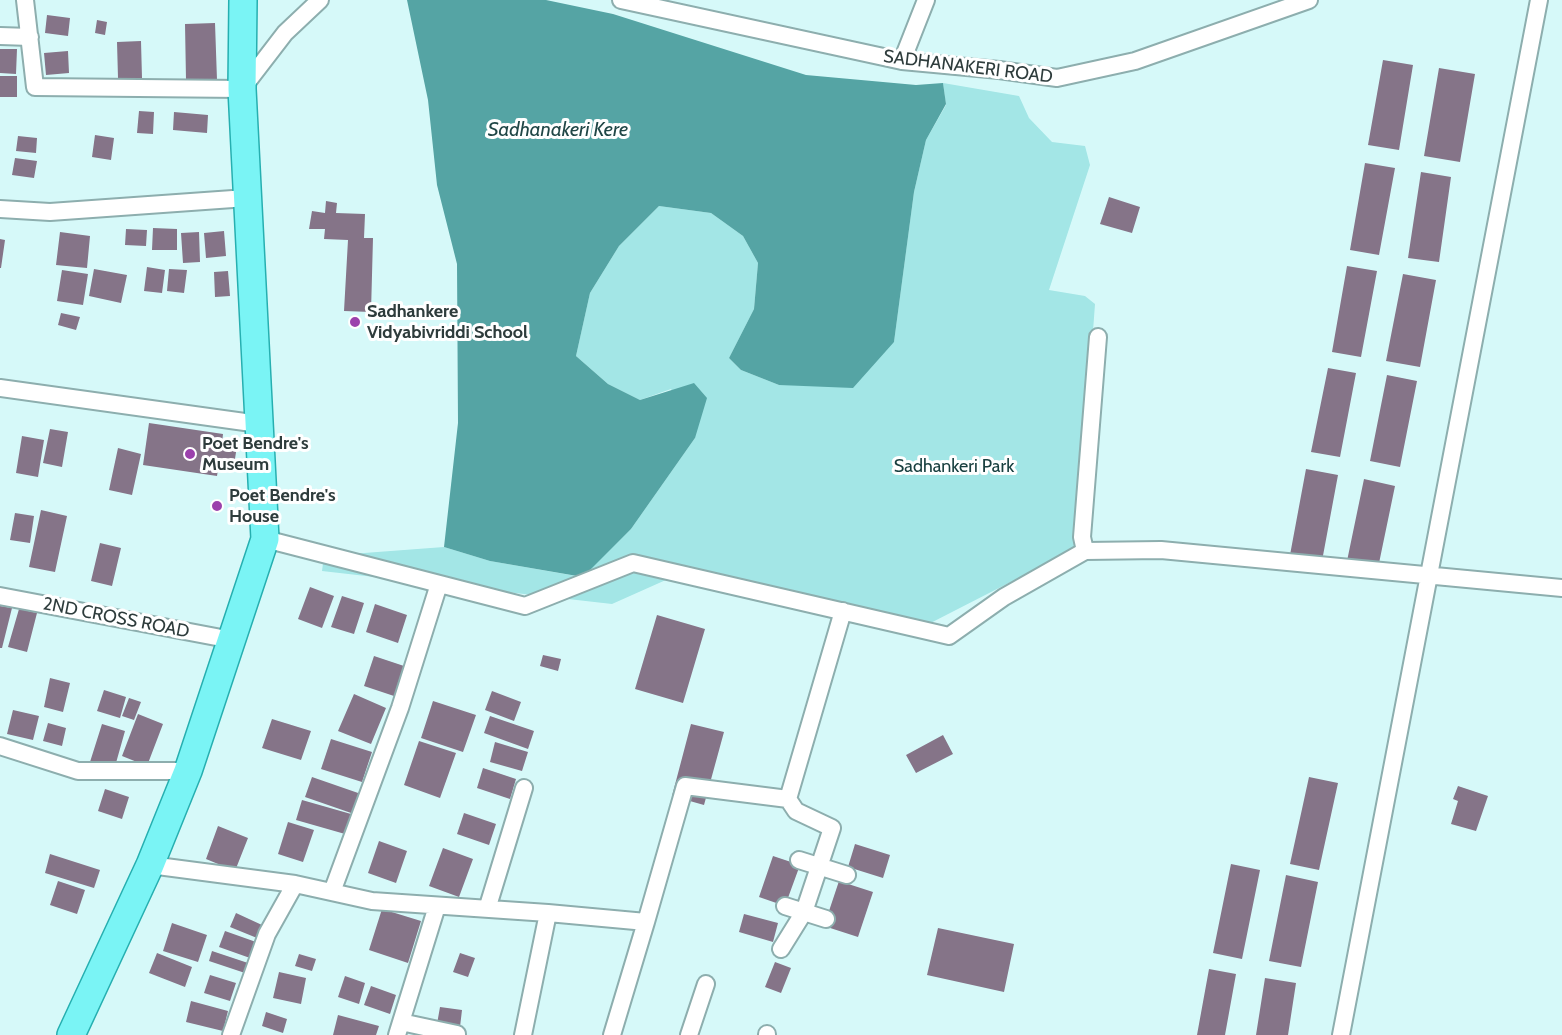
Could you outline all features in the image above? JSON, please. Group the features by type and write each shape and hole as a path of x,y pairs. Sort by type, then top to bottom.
{"main road":[{"path":"71,1035 150,865 188,771 265,539 242,89 243,0"}],"street":[{"path":"26,0 35,87 242,89 285,33 320,0"},
{"name":"SADHANAKERI ROAD","path":"621,0 902,62 999,70 1058,78 1135,62 1309,0"},
{"path":"902,62 926,0"},
{"path":"1341,1035 1539,0"},
{"path":"0,36 30,37"},
{"path":"0,208 50,212 247,198"},
{"path":"1085,551 1082,537 1098,338"},
{"path":"0,388 259,424"},
{"path":"265,539 525,606 633,563 949,636 1004,597 1085,551 1161,550 1562,588"},
{"path":"332,892 400,708 439,584"},
{"name":"2ND CROSS ROAD","path":"0,596 231,640"},
{"path":"788,800 843,611"},
{"path":"0,746 78,771 188,771"},
{"path":"612,1035 685,786 788,800 796,811 832,828 804,912 781,949"},
{"path":"489,906 524,788"},
{"path":"800,860 847,875"},
{"path":"150,865 295,884 372,901 437,906 489,906 646,922"},
{"path":"231,1035 267,934 295,884"},
{"path":"437,906 399,1028 457,1034"},
{"path":"785,906 826,919"},
{"path":"523,1035 548,913"},
{"path":"689,1035 706,984"}],"green space":[{"name":"Sadhankeri Park","path":"943,83 1019,96 1029,118 1052,142 1085,146 1090,165 1049,290 1085,296 1095,304 1077,548 913,632 677,575 612,604 322,571 324,556 444,547 490,561 582,577 631,529 695,438 671,389 640,400 608,384 576,356 590,293 619,246 659,206 711,213 743,236 758,263 754,309 729,358 741,370 779,385 894,342 914,192 926,140 946,105"}],"water":[{"name":"Sadhanakeri Kere","path":"407,0 546,0 613,14 806,75 916,85 943,83 946,104 926,140 914,192 894,342 853,388 779,385 741,370 729,358 754,309 758,263 743,236 711,213 659,206 619,246 590,293 576,356 608,384 640,400 694,383 707,398 695,438 631,529 583,577 490,561 444,547 458,423 457,264 437,185 428,100"}],"building":[{"path":"47,15 70,18 68,36 45,33"},
{"path":"97,20 107,22 105,35 95,33"},
{"path":"215,23 217,80 186,80 185,24"},
{"path":"141,41 142,78 118,78 117,42"},
{"path":"0,49 17,49 16,74 0,73"},
{"path":"68,51 69,73 46,75 44,53"},
{"path":"1383,60 1413,65 1399,150 1368,145"},
{"path":"1439,68 1475,74 1460,162 1424,156"},
{"path":"0,76 17,76 17,97 0,97"},
{"path":"139,111 154,112 153,134 137,133"},
{"path":"174,112 208,115 207,133 173,130"},
{"path":"95,135 114,138 111,160 92,157"},
{"path":"18,136 37,138 36,153 16,151"},
{"path":"15,158 37,161 34,178 12,175"},
{"path":"1365,163 1395,168 1379,255 1350,250"},
{"path":"1421,172 1451,177 1439,262 1408,258"},
{"path":"1109,197 1140,207 1132,233 1100,224"},
{"path":"326,201 337,203 336,213 365,214 364,238 373,238 371,312 344,311 348,240 324,239 325,229 309,229 312,211 325,213"},
{"path":"153,228 177,229 177,250 152,250"},
{"path":"126,229 147,230 146,246 125,245"},
{"path":"224,231 226,256 206,258 204,233"},
{"path":"60,232 90,236 87,268 56,265"},
{"path":"199,232 200,262 183,263 181,233"},
{"path":"0,239 5,240 1,268 0,268"},
{"path":"1347,266 1377,271 1361,357 1332,352"},
{"path":"147,267 165,270 162,293 144,291"},
{"path":"94,269 127,275 121,303 89,296"},
{"path":"169,269 187,270 184,293 167,291"},
{"path":"62,270 88,274 83,305 57,301"},
{"path":"228,271 230,296 215,297 214,272"},
{"path":"1403,274 1436,280 1420,367 1386,361"},
{"path":"61,313 80,317 76,330 58,325"},
{"path":"1328,368 1356,373 1340,457 1311,452"},
{"path":"1387,375 1417,381 1400,467 1370,461"},
{"name":"Poet Bendre's Museum","path":"149,423 223,434 222,443 237,446 234,465 219,463 217,476 143,465"},
{"path":"50,429 68,432 62,467 43,463"},
{"path":"22,436 44,440 38,477 16,473"},
{"path":"118,448 141,454 132,495 109,490"},
{"path":"1306,469 1338,475 1322,561 1290,555"},
{"path":"1364,479 1395,486 1378,568 1347,561"},
{"path":"41,510 67,516 55,572 29,567"},
{"path":"15,513 34,516 30,543 10,540"},
{"path":"100,543 121,548 112,586 91,581"},
{"path":"310,587 334,596 322,628 298,619"},
{"path":"342,596 364,603 354,634 331,627"},
{"path":"375,604 407,615 398,643 366,632"},
{"path":"0,606 12,608 2,648 0,648"},
{"path":"19,609 37,613 27,652 8,647"},
{"path":"657,615 705,629 683,703 635,689"},
{"path":"543,655 561,659 558,671 540,666"},
{"path":"374,656 404,666 394,696 364,686"},
{"path":"50,678 70,683 63,712 44,707"},
{"path":"104,690 126,697 120,718 97,711"},
{"path":"492,691 521,702 514,721 485,710"},
{"path":"354,694 386,708 371,744 338,731"},
{"path":"129,698 141,702 134,720 122,716"},
{"path":"433,701 476,715 463,752 421,738"},
{"path":"13,710 39,716 33,740 7,734"},
{"path":"138,714 163,724 147,766 122,756"},
{"path":"490,716 534,731 528,749 484,733"},
{"path":"272,719 311,731 301,760 262,748"},
{"path":"48,723 66,728 62,746 43,741"},
{"path":"102,724 125,731 114,770 90,762"},
{"path":"691,724 724,732 704,805 672,796"},
{"path":"943,735 953,754 916,773 906,755"},
{"path":"331,739 372,752 362,782 321,769"},
{"path":"419,741 456,753 440,798 404,785"},
{"path":"495,742 528,752 522,771 490,762"},
{"path":"483,768 516,779 510,799 477,788"},
{"path":"312,777 361,794 354,814 305,797"},
{"path":"1309,777 1338,783 1319,870 1290,864"},
{"path":"1458,786 1488,796 1476,831 1451,824 1458,801 1453,799"},
{"path":"105,789 129,797 122,819 98,811"},
{"path":"302,800 351,814 345,834 296,820"},
{"path":"464,813 496,824 489,845 457,834"},
{"path":"288,822 314,830 303,862 278,854"},
{"path":"218,826 248,838 235,871 206,859"},
{"path":"379,841 407,851 396,883 368,873"},
{"path":"855,844 890,855 883,878 848,867"},
{"path":"443,848 473,859 459,897 429,886"},
{"path":"50,854 100,870 94,888 45,873"},
{"path":"773,856 800,865 785,906 759,897"},
{"path":"1231,864 1260,870 1242,959 1213,953"},
{"path":"1286,875 1318,882 1301,967 1269,961"},
{"path":"58,881 85,890 77,914 50,905"},
{"path":"839,881 873,892 858,937 824,926"},
{"path":"382,909 421,921 408,963 369,950"},
{"path":"236,913 262,925 257,938 230,927"},
{"path":"744,914 778,923 773,942 739,932"},
{"path":"172,923 207,935 198,962 163,951"},
{"path":"938,928 1014,944 1004,992 927,975"},
{"path":"225,931 256,942 250,958 219,947"},
{"path":"212,951 248,963 245,973 209,961"},
{"path":"157,953 192,967 185,987 149,973"},
{"path":"460,953 475,958 468,977 453,972"},
{"path":"299,954 316,959 312,971 295,966"},
{"path":"775,962 791,968 781,993 765,987"},
{"path":"1209,969 1236,974 1225,1035 1197,1035"},
{"path":"279,972 306,978 301,1004 273,998"},
{"path":"210,975 236,983 230,1001 204,993"},
{"path":"345,976 365,983 359,1004 338,997"},
{"path":"1265,978 1296,983 1288,1035 1256,1035"},
{"path":"371,986 396,995 390,1014 364,1005"},
{"path":"191,1001 228,1011 223,1031 186,1022"},
{"path":"440,1007 462,1010 460,1027 437,1024"},
{"path":"266,1012 287,1019 283,1033 262,1026"},
{"path":"338,1015 379,1026 376,1035 333,1035"}],"place":[{"name":"Sadhankere Vidyabivriddi School","path":"355,322"},
{"name":"Poet Bendre's Museum","path":"190,454"},
{"name":"Poet Bendre's House","path":"217,506"}]}
